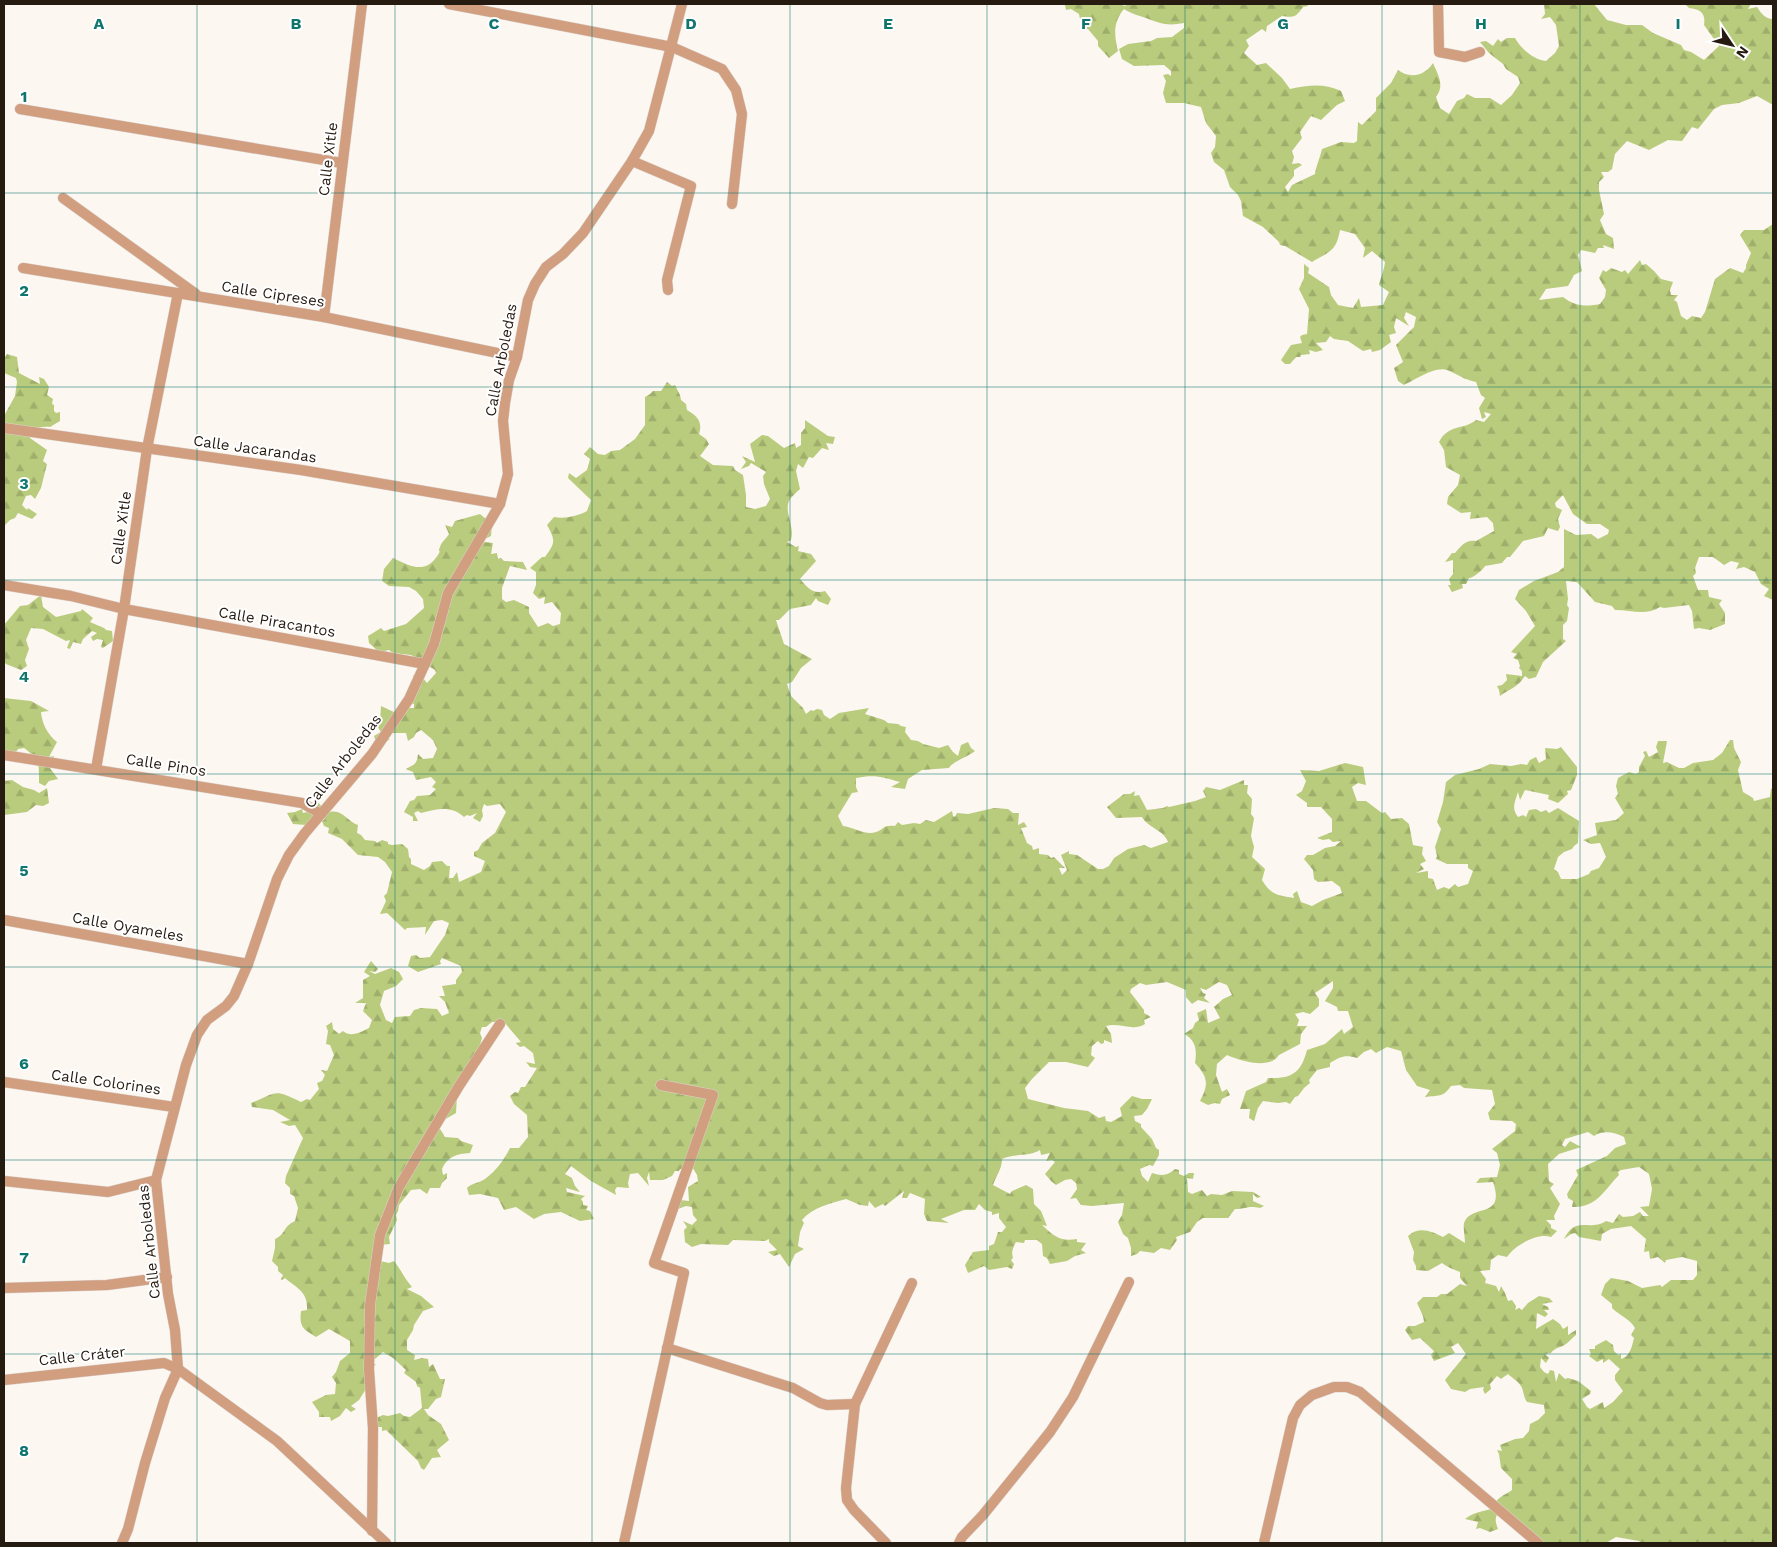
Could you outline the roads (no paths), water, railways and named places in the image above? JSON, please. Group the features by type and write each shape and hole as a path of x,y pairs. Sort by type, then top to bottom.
{"street":[{"name":"Calle Xitle","path":"324,317 362,4"},
{"path":"449,4 672,47 722,69 736,90 742,114 732,204"},
{"name":"Calle Arboledas","path":"178,1369 175,1330 156,1180 186,1064 197,1035 207,1020 226,1006 234,996 248,964 278,878 290,855 321,814 372,754 409,699 434,644 448,593 500,504 508,474 503,421 509,380 517,357 528,300 535,284 546,267 563,254 583,232 632,161 649,131 682,4"},
{"path":"1438,4 1439,52 1465,57 1480,52"},
{"path":"20,109 342,163"},
{"path":"632,161 691,186 667,280 668,290"},
{"path":"63,198 201,298"},
{"name":"Calle Cipreses","path":"23,268 324,317 517,357"},
{"name":"Calle Xitle","path":"96,769 124,609 147,449 178,292"},
{"name":"Calle Jacarandas","path":"4,428 301,470 500,504"},
{"name":"Calle Piracantos","path":"4,585 71,596 124,609 425,664"},
{"name":"Calle Pinos","path":"4,755 302,803 321,814"},
{"name":"Calle Oyameles","path":"4,920 248,964"},
{"path":"372,1531 373,1428 369,1370 370,1305 380,1235 399,1187 459,1086 500,1024"},
{"name":"Calle Colorines","path":"4,1082 174,1107"},
{"path":"624,1543 684,1273 654,1263 713,1095 661,1085"},
{"path":"4,1181 108,1192 156,1180"},
{"path":"4,1288 107,1285 167,1277"},
{"path":"959,1543 1050,1432 1072,1397 1130,1282"},
{"path":"886,1543 854,1510 847,1500 846,1488 855,1404 912,1283"},
{"path":"667,1348 792,1388 820,1403 855,1404"},
{"name":"Calle Cráter","path":"4,1380 164,1363 178,1369"},
{"path":"122,1543 128,1529 145,1463 165,1398 178,1369 277,1441 384,1543"},
{"path":"1264,1543 1293,1418 1300,1405 1312,1395 1334,1387 1347,1387 1360,1392 1538,1543"}]}
